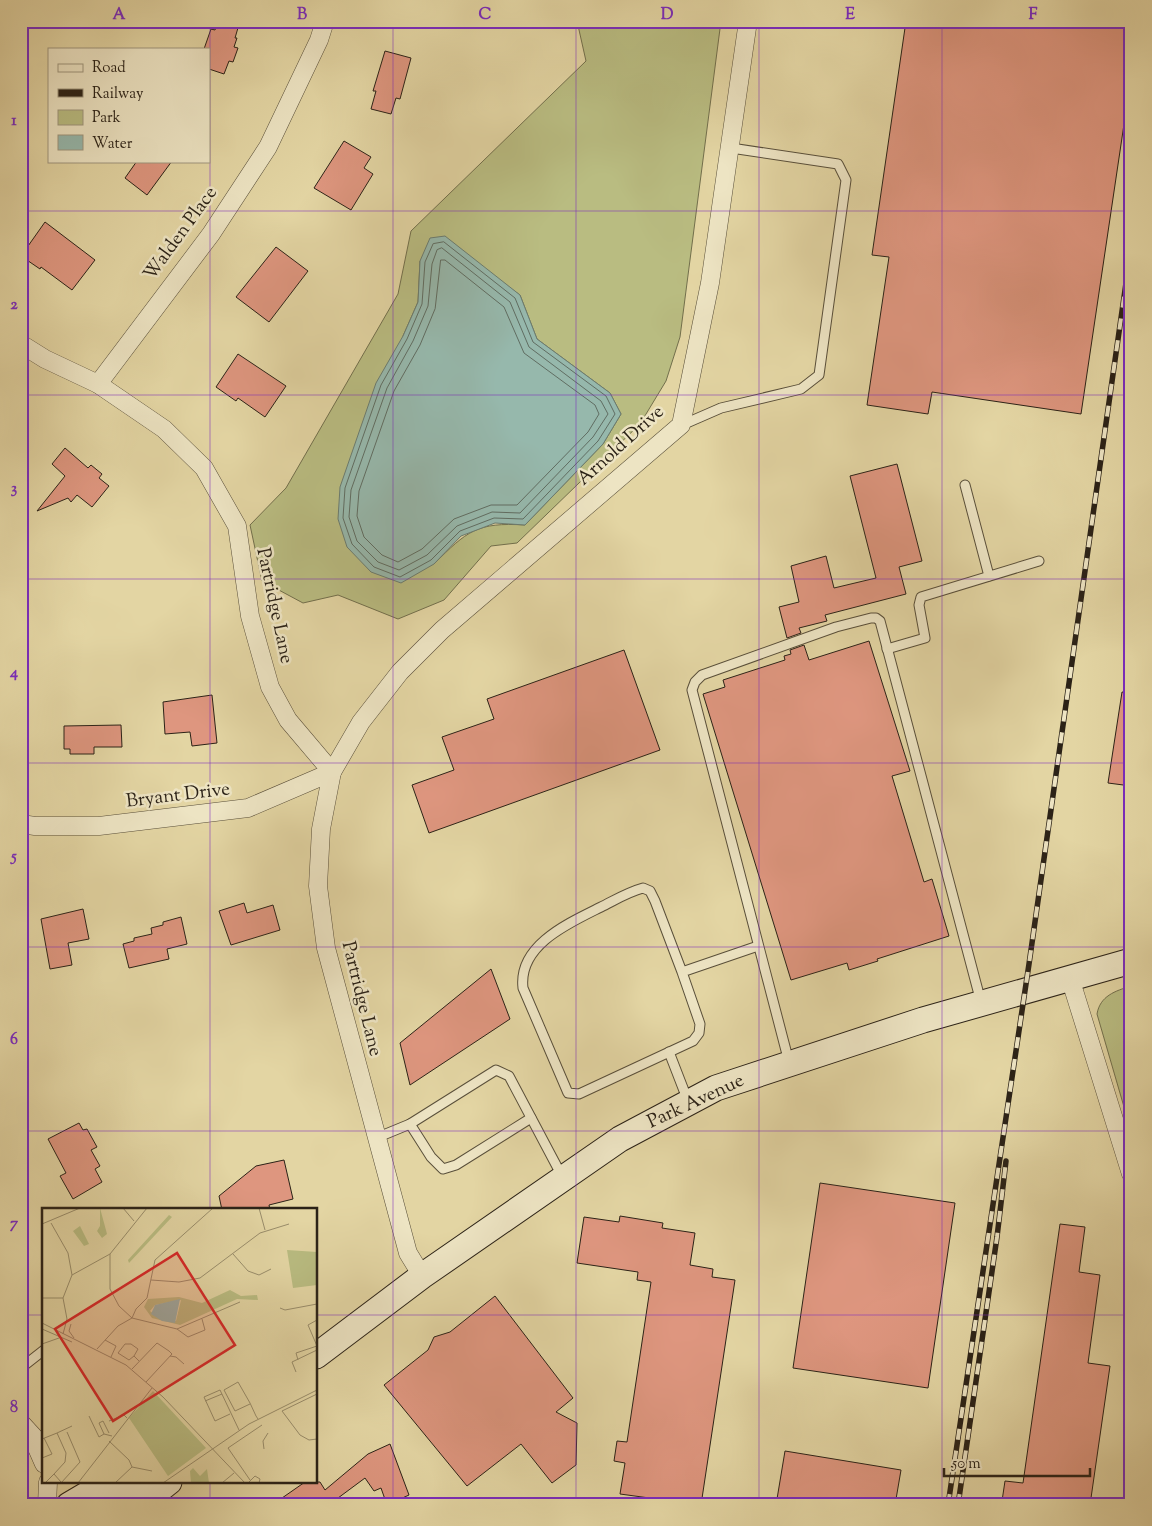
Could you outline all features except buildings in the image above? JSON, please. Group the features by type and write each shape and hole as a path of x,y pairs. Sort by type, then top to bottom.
{"main road":[{"name":"Park Avenue","path":"318,1354 422,1276 620,1139 716,1088 789,1062 982,1003 1131,961"},
{"path":"69,1505 105,1484"},
{"path":"108,1505 139,1484"},
{"path":"140,1505 166,1484"}],"street":[{"name":"Walden Place","path":"98,384 211,234 268,147 319,40 325,21"},
{"name":"Arnold Drive","path":"332,772 360,722 407,665 449,624 681,425 710,283 748,21"},
{"name":"Partridge Lane","path":"21,344 45,359 98,384 164,429 204,468 237,526 250,616 270,687 288,720 332,772 321,829 319,895 326,948 408,1253 422,1276"},
{"name":"Bryant Drive","path":"21,824 35,826 99,826 248,808 332,772"},
{"path":"1070,978 1131,1174"},
{"path":"32,1436 42,1459"},
{"path":"47,1505 48,1484"}],"lane":[{"path":"681,425 721,408 801,389 819,375 846,180 838,164 731,148"},
{"path":"965,486 989,576"},
{"path":"888,649 925,638 919,605 921,597 1039,561"},
{"path":"789,1062 692,690 695,682 702,675 836,627 871,618 876,618 880,621 982,1003"},
{"path":"643,888 650,892 655,901 682,972 700,1024 699,1033 693,1041 578,1094 568,1092 524,988 522,976 526,964 537,949 560,927 643,888"},
{"path":"682,972 758,946"},
{"path":"669,1052 688,1102"},
{"path":"376,1138 410,1124 496,1070 509,1076 563,1178"},
{"path":"410,1124 431,1157 444,1168 456,1165 531,1118"},
{"path":"21,1368 42,1354"}],"green space":[{"path":"577,21 721,21 680,337 666,381 640,424 517,543 491,546 444,600 398,619 338,595 303,603 262,581 250,525 286,488 398,294 411,231 586,61","holes":["420,261 492,275 520,295 537,339 610,393 621,414 603,444 525,525 495,525 474,531 455,544 434,564 403,336 418,302"]},
{"path":"1131,986 1131,1131 1097,1014 1101,1003 1109,995"}],"water":[{"path":"445,236 520,295 537,339 610,393 621,414 603,444 525,525 495,523 461,536 434,564 401,583 371,572 347,547 338,519 340,487 376,383 403,336 418,302 420,261 430,238"}],"railway":[{"path":"948,1505 1029,964 1131,248"},
{"path":"958,1505 997,1237 1006,1161"}]}
